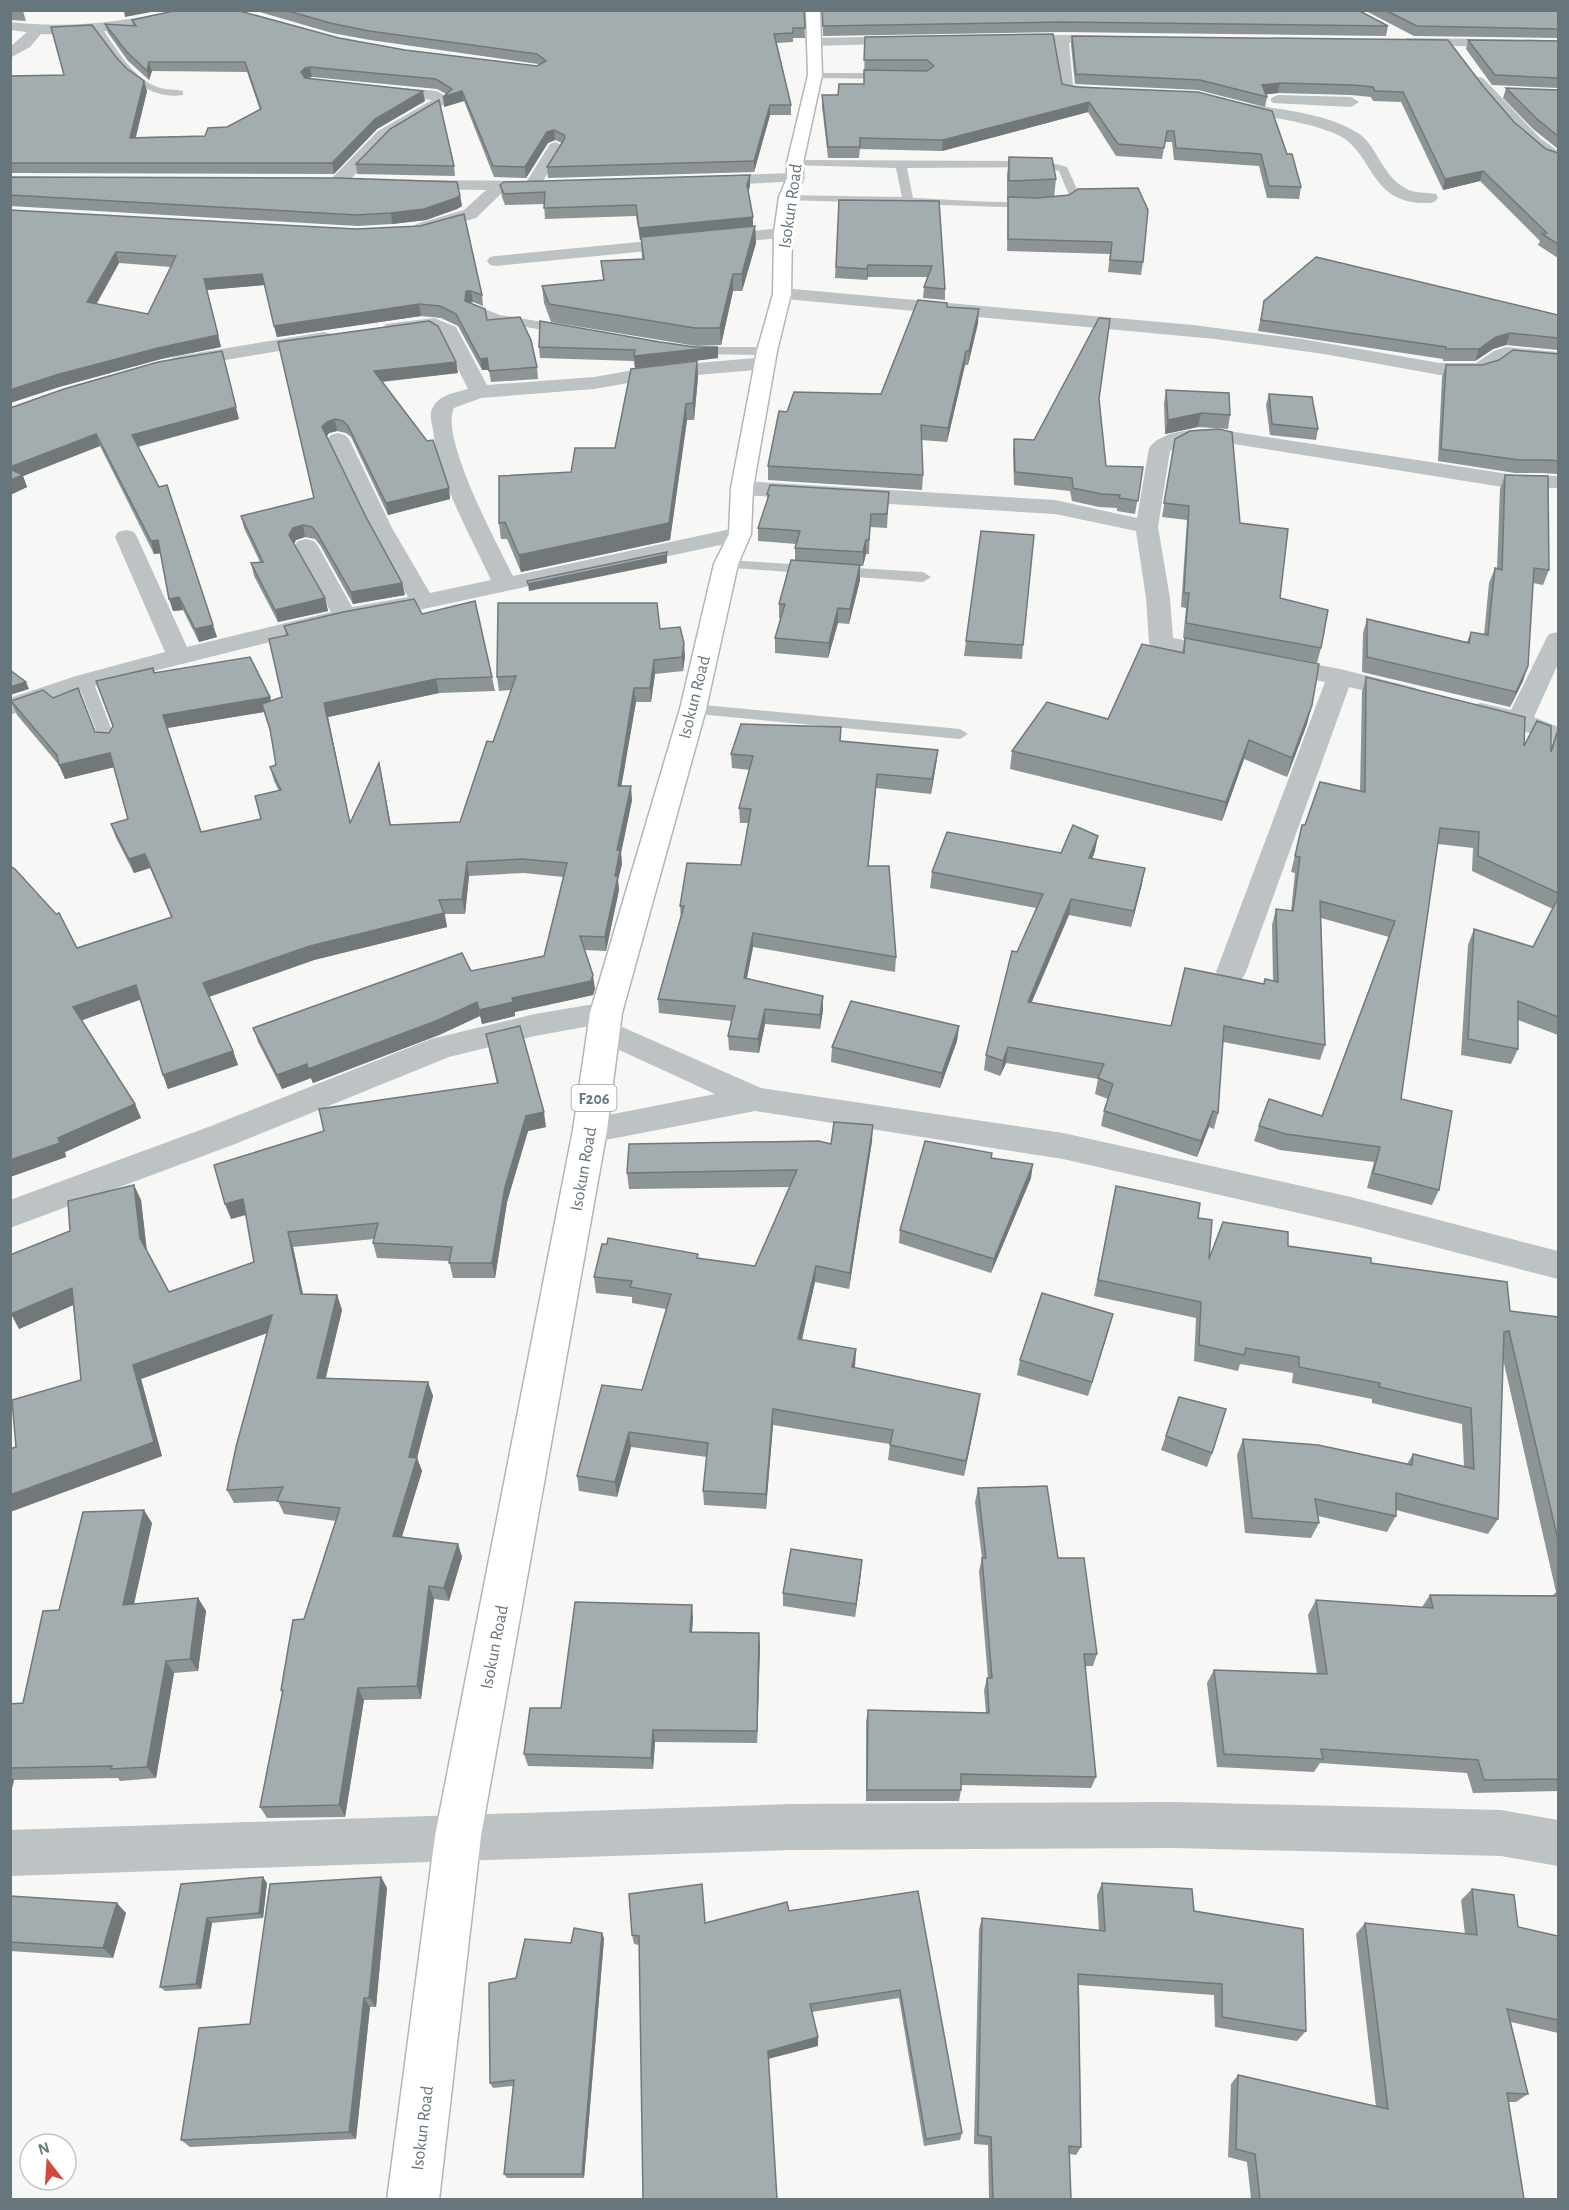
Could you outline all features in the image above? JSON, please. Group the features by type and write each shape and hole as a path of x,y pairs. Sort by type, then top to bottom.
{"main road":[{"name":"Isokun Road","path":"413,2199 458,1836 590,1130 605,1022 693,710 726,564 740,534 742,488 767,357 782,294 783,233 814,75 814,26"}],"street":[{"path":"10,26 36,31 98,29 197,10"},
{"path":"814,26 925,40"},
{"path":"10,54 25,44 36,31"},
{"path":"1390,36 1412,42 1558,44"},
{"path":"1061,38 1066,88 1120,93"},
{"path":"994,39 1131,39"},
{"path":"1451,43 1485,91 1551,149 1558,158"},
{"path":"362,182 333,181 384,134 443,100 437,96 369,89"},
{"path":"1485,91 1506,92"},
{"path":"1351,102 1213,100 1324,125 1354,137 1397,193 1409,198 1430,198"},
{"path":"532,186 556,147"},
{"path":"688,181 792,179"},
{"path":"397,183 556,185"},
{"path":"406,231 449,221 470,213 500,186"},
{"path":"496,261 783,233"},
{"path":"782,294 1034,314 1173,328 1313,346 1443,369 1473,370 1490,366 1501,354 1506,353 1558,358"},
{"path":"374,330 421,324 441,327 448,331 480,392"},
{"path":"160,366 213,355 339,336"},
{"path":"505,584 456,481 441,412 446,404 457,398 480,392 594,383 767,357"},
{"path":"1430,699 1340,677 1161,643 1158,598 1147,527 1160,448 1173,439 1186,435 1215,435 1515,482 1558,482"},
{"path":"338,439 381,528 423,602"},
{"path":"742,488 1055,507 1147,527"},
{"path":"10,707 85,681 345,616 423,602 740,534"},
{"path":"126,537 179,656"},
{"path":"306,546 345,616"},
{"path":"1519,720 1558,639"},
{"path":"1231,972 1340,677"},
{"path":"1463,707 1519,720 1558,736"},
{"path":"10,1214 223,1135 442,1047 535,1025 605,1022 755,1099 1064,1146 1351,1210 1558,1265"},
{"path":"590,1130 755,1099"},
{"path":"10,1853 458,1836 791,1827 1175,1825 1501,1833 1558,1843"}],"lane":[{"path":"98,29 137,78 147,86 161,91 180,93"},
{"path":"814,75 904,76"},
{"path":"1044,164 1063,169 1075,196 1063,203 1047,204 908,202 792,179 901,165 1044,164"},
{"path":"901,165 908,202"},
{"path":"472,308 496,318 579,332"},
{"path":"673,349 767,357"},
{"path":"726,564 923,577"},
{"path":"85,681 108,741"},
{"path":"693,710 960,734"}],"building":[{"path":"178,10 236,10 339,38 405,50 537,66 546,61 537,54 369,31 285,10 804,10 805,28 793,28 793,33 774,34 791,105 770,105 754,161 547,167 565,138 564,135 554,130 547,132 525,167 493,166 462,91 443,97 452,89 436,79 310,67 301,72 305,78 423,91 375,119 332,163 10,163 10,76 64,75 51,27 92,25 126,68 144,81 130,138 205,136 208,128 227,127 261,109 245,62 149,62 147,71 126,51 105,24 136,26 132,20"},
{"path":"822,10 1358,10 1388,26 1062,22 823,26"},
{"path":"1385,10 1558,10 1558,29 1417,26"},
{"path":"1053,34 1062,84 1076,87 1198,92 1272,111 1287,154 1292,154 1301,187 1269,186 1261,154 1176,148 1174,131 1167,131 1164,148 1118,144 1089,102 943,140 860,138 860,147 828,147 822,95 838,95 839,84 864,84 864,70 927,71 934,66 927,60 864,60 865,37"},
{"path":"1072,36 1448,40 1514,122 1546,149 1558,153 1558,244 1542,234 1547,233 1483,171 1445,179 1403,92 1375,91 1373,87 1353,85 1280,83 1262,85 1267,97 1200,80 1076,74"},
{"path":"1468,40 1558,41 1558,78 1495,75"},
{"path":"1506,88 1558,90 1558,136 1537,119"},
{"path":"439,100 454,166 356,164 390,129"},
{"path":"1009,157 1052,158 1056,179 1009,181"},
{"path":"750,175 747,185 753,217 639,228 636,205 544,208 545,192 504,194 500,185 504,182"},
{"path":"10,177 337,178 457,182 460,196 424,209 356,215 10,195"},
{"path":"1138,188 1148,210 1143,262 1110,260 1112,242 1008,239 1008,197 1037,198 1069,195 1078,189"},
{"path":"839,200 939,201 945,289 924,287 932,266 868,265 867,269 836,267"},
{"path":"10,210 356,229 420,226 464,214 482,295 466,291 465,301 485,309 487,320 520,317 531,340 537,367 489,371 487,358 480,359 456,314 440,306 419,304 274,326 262,274 204,279 218,335 158,348 56,375 10,390","holes":["116,252 176,256 148,314 87,302"]},
{"path":"755,226 742,274 733,274 720,328 695,328 549,304 542,286 604,280 601,261 644,259 641,237"},
{"path":"1316,257 1558,315 1558,338 1510,333 1496,337 1479,349 1446,349 1446,347 1261,320 1264,301"},
{"path":"918,300 947,303 947,307 979,309 969,351 966,351 948,428 921,425 923,475 768,466 779,411 787,412 794,392 881,394"},
{"path":"1099,318 1110,319 1099,399 1106,466 1143,467 1138,501 1119,498 1120,495 1101,494 1073,488 1072,478 1015,472 1014,439 1034,440"},
{"path":"429,321 438,326 456,362 374,371 427,441 433,440 449,488 386,503 348,426 343,421 335,419 322,427 366,517 402,583 351,592 317,533 312,527 303,525 293,528 289,535 325,598 275,610 251,563 263,562 241,516 314,498 278,342"},
{"path":"540,321 660,342 695,347 718,347 634,356 635,350 539,347"},
{"path":"1513,350 1558,354 1558,461 1519,460 1441,449 1446,365 1482,365 1499,360"},
{"path":"222,351 236,407 132,435 159,487 167,485 213,625 195,629 179,597 169,599 158,540 151,541 96,434 10,467 10,408 64,389 158,362"},
{"path":"697,361 693,403 686,404 669,523 519,555 505,522 499,523 499,476 571,472 575,448 615,448 631,369"},
{"path":"1166,390 1229,393 1230,415 1201,413 1168,420"},
{"path":"1269,394 1312,397 1318,429 1272,424"},
{"path":"1218,429 1232,432 1240,523 1288,529 1280,598 1328,610 1321,648 1186,623 1189,593 1184,593 1189,506 1164,503 1175,439 1190,431"},
{"path":"10,469 23,475 10,480"},
{"path":"1505,475 1548,476 1549,570 1534,568 1528,666 1516,692 1367,657 1367,619 1469,643 1471,632 1488,635 1495,568 1502,570"},
{"path":"770,485 889,492 887,514 871,514 869,540 866,540 863,552 795,548 800,531 758,528"},
{"path":"981,531 1034,535 1023,645 966,641"},
{"path":"667,552 666,555 528,584 527,581"},
{"path":"791,560 860,565 850,609 838,608 829,643 775,638 785,604 779,604"},
{"path":"414,599 422,614 475,601 492,677 436,679 324,703 350,823 379,763 390,825 460,822 487,741 493,742 516,676 497,677 498,603 657,603 660,629 680,627 684,643 682,657 654,660 650,688 634,688 618,786 631,786 617,850 620,850 615,876 618,876 605,937 580,936 593,975 591,981 512,998 513,1002 479,1010 477,1002 436,1021 308,1069 307,1064 277,1075 253,1028 462,953 471,971 544,956 567,863 522,859 467,862 462,899 439,900 444,913 310,946 203,983 233,1051 163,1075 136,985 73,1007 135,1104 58,1138 60,1143 10,1160 10,866 56,914 59,913 77,948 172,917 145,854 129,859 111,824 128,819 110,753 59,765 57,755 11,701 43,690 53,698 78,688 95,732 109,733 113,726 96,681 153,668 154,673 250,657 270,697 163,715 201,832 261,819 255,796 281,790 270,767 276,765 270,729 262,704 282,697 269,639 288,635 284,626"},
{"path":"1185,638 1319,664 1312,705 1292,758 1249,740 1226,802 1012,751 1047,702 1108,719 1142,644 1184,653"},
{"path":"10,670 26,682 10,687"},
{"path":"1366,677 1525,717 1524,746 1537,721 1551,726 1551,752 1558,730 1558,893 1478,856 1479,832 1440,828 1401,1099 1452,1111 1439,1190 1373,1173 1380,1147 1286,1134 1259,1126 1269,1099 1322,1116 1395,921 1320,901 1325,1045 1224,1026 1218,1113 1213,1111 1201,1141 1104,1111 1113,1084 1098,1078 1104,1064 1008,1047 1003,1061 986,1055 1012,951 1017,952 1043,894 932,872 947,832 1061,853 1073,825 1098,836 1089,858 1145,868 1134,911 1071,899 1028,1002 1171,1026 1185,968 1264,984 1265,979 1278,982 1276,909 1293,911 1300,857 1295,856 1302,825 1305,825 1320,782 1365,792"},
{"path":"741,724 841,727 840,741 938,750 932,779 877,774 868,866 889,866 896,957 753,933 744,978 823,996 820,1015 765,1009 758,1039 728,1036 735,1006 658,999 684,906 680,906 687,863 741,865 751,809 739,808 753,756 731,754"},
{"path":"1558,898 1558,1017 1518,1001 1518,1049 1468,1039 1474,929 1533,947"},
{"path":"851,1001 959,1026 942,1073 832,1047"},
{"path":"520,1026 544,1112 526,1116 505,1187 492,1263 449,1263 452,1247 373,1243 378,1223 288,1232 301,1294 337,1295 317,1378 428,1382 409,1457 417,1458 393,1536 458,1544 444,1588 429,1586 417,1686 358,1688 339,1805 260,1807 283,1690 281,1690 293,1620 304,1619 340,1508 277,1501 283,1487 227,1490 236,1447 272,1315 133,1365 154,1442 10,1495 10,1449 16,1447 12,1400 81,1380 72,1288 11,1314 10,1255 70,1231 68,1201 134,1185 140,1238 169,1292 254,1262 243,1199 225,1204 214,1165 324,1131 319,1109 498,1083 486,1034"},
{"path":"834,1122 873,1125 850,1273 816,1266 798,1339 856,1349 852,1367 980,1394 966,1461 890,1445 893,1430 773,1409 766,1494 703,1491 708,1443 629,1432 615,1482 577,1476 602,1385 642,1390 671,1294 630,1287 632,1281 594,1277 602,1244 607,1244 608,1238 698,1254 697,1258 755,1266 797,1170 627,1173 629,1144 819,1141 831,1144"},
{"path":"925,1141 992,1153 991,1158 1033,1164 994,1259 900,1230"},
{"path":"1116,1186 1200,1203 1198,1218 1212,1220 1209,1259 1223,1222 1288,1232 1288,1246 1371,1258 1371,1263 1507,1282 1510,1311 1558,1317 1558,1540 1509,1331 1504,1332 1498,1519 1396,1493 1396,1516 1315,1499 1319,1523 1252,1518 1243,1439 1318,1445 1412,1465 1413,1454 1474,1469 1471,1408 1379,1387 1380,1383 1299,1367 1299,1357 1246,1348 1244,1355 1199,1345 1201,1302 1098,1280"},
{"path":"1042,1293 1113,1314 1092,1382 1020,1360"},
{"path":"1179,1397 1226,1409 1212,1453 1166,1436"},
{"path":"1047,1486 1058,1558 1084,1558 1097,1654 1084,1654 1096,1777 961,1774 961,1790 867,1790 868,1710 989,1713 987,1678 992,1678 982,1558 986,1558 978,1488"},
{"path":"144,1510 123,1605 198,1598 190,1659 166,1661 147,1767 10,1768 10,1704 23,1703 43,1611 59,1610 83,1512"},
{"path":"791,1549 862,1560 856,1604 783,1593"},
{"path":"1430,1595 1558,1596 1558,1779 1484,1780 1478,1760 1321,1749 1323,1759 1224,1754 1214,1670 1327,1674 1316,1600 1433,1608"},
{"path":"575,1602 692,1605 690,1632 759,1633 757,1731 653,1730 651,1758 524,1754 530,1708 561,1708"},
{"path":"263,1877 259,1913 207,1918 196,1984 160,1987 181,1884"},
{"path":"381,1877 369,1998 364,1998 349,2132 181,2140 199,2028 250,2024 270,1884"},
{"path":"1102,1883 1192,1889 1194,1911 1303,1929 1306,2031 1222,2017 1222,1984 1078,1974 1081,2147 1069,2146 1071,2199 993,2199 991,2137 978,2135 982,1918 1105,1931"},
{"path":"702,1884 705,1923 787,1902 789,1911 918,1891 962,2133 926,2139 900,1990 810,2004 818,2037 768,2051 777,2199 643,2199 639,1936 632,1935 629,1894"},
{"path":"1472,1889 1514,1895 1518,1927 1558,1936 1558,2020 1507,2009 1528,2094 1507,2093 1524,2199 1260,2199 1255,2154 1236,2149 1238,2075 1388,2109 1365,1923 1477,1935"},
{"path":"10,1896 117,1903 103,1948 10,1942"},
{"path":"574,1928 602,1933 582,2174 504,2174 514,2080 490,2083 489,1983 516,1978 525,1939 571,1943"}]}
